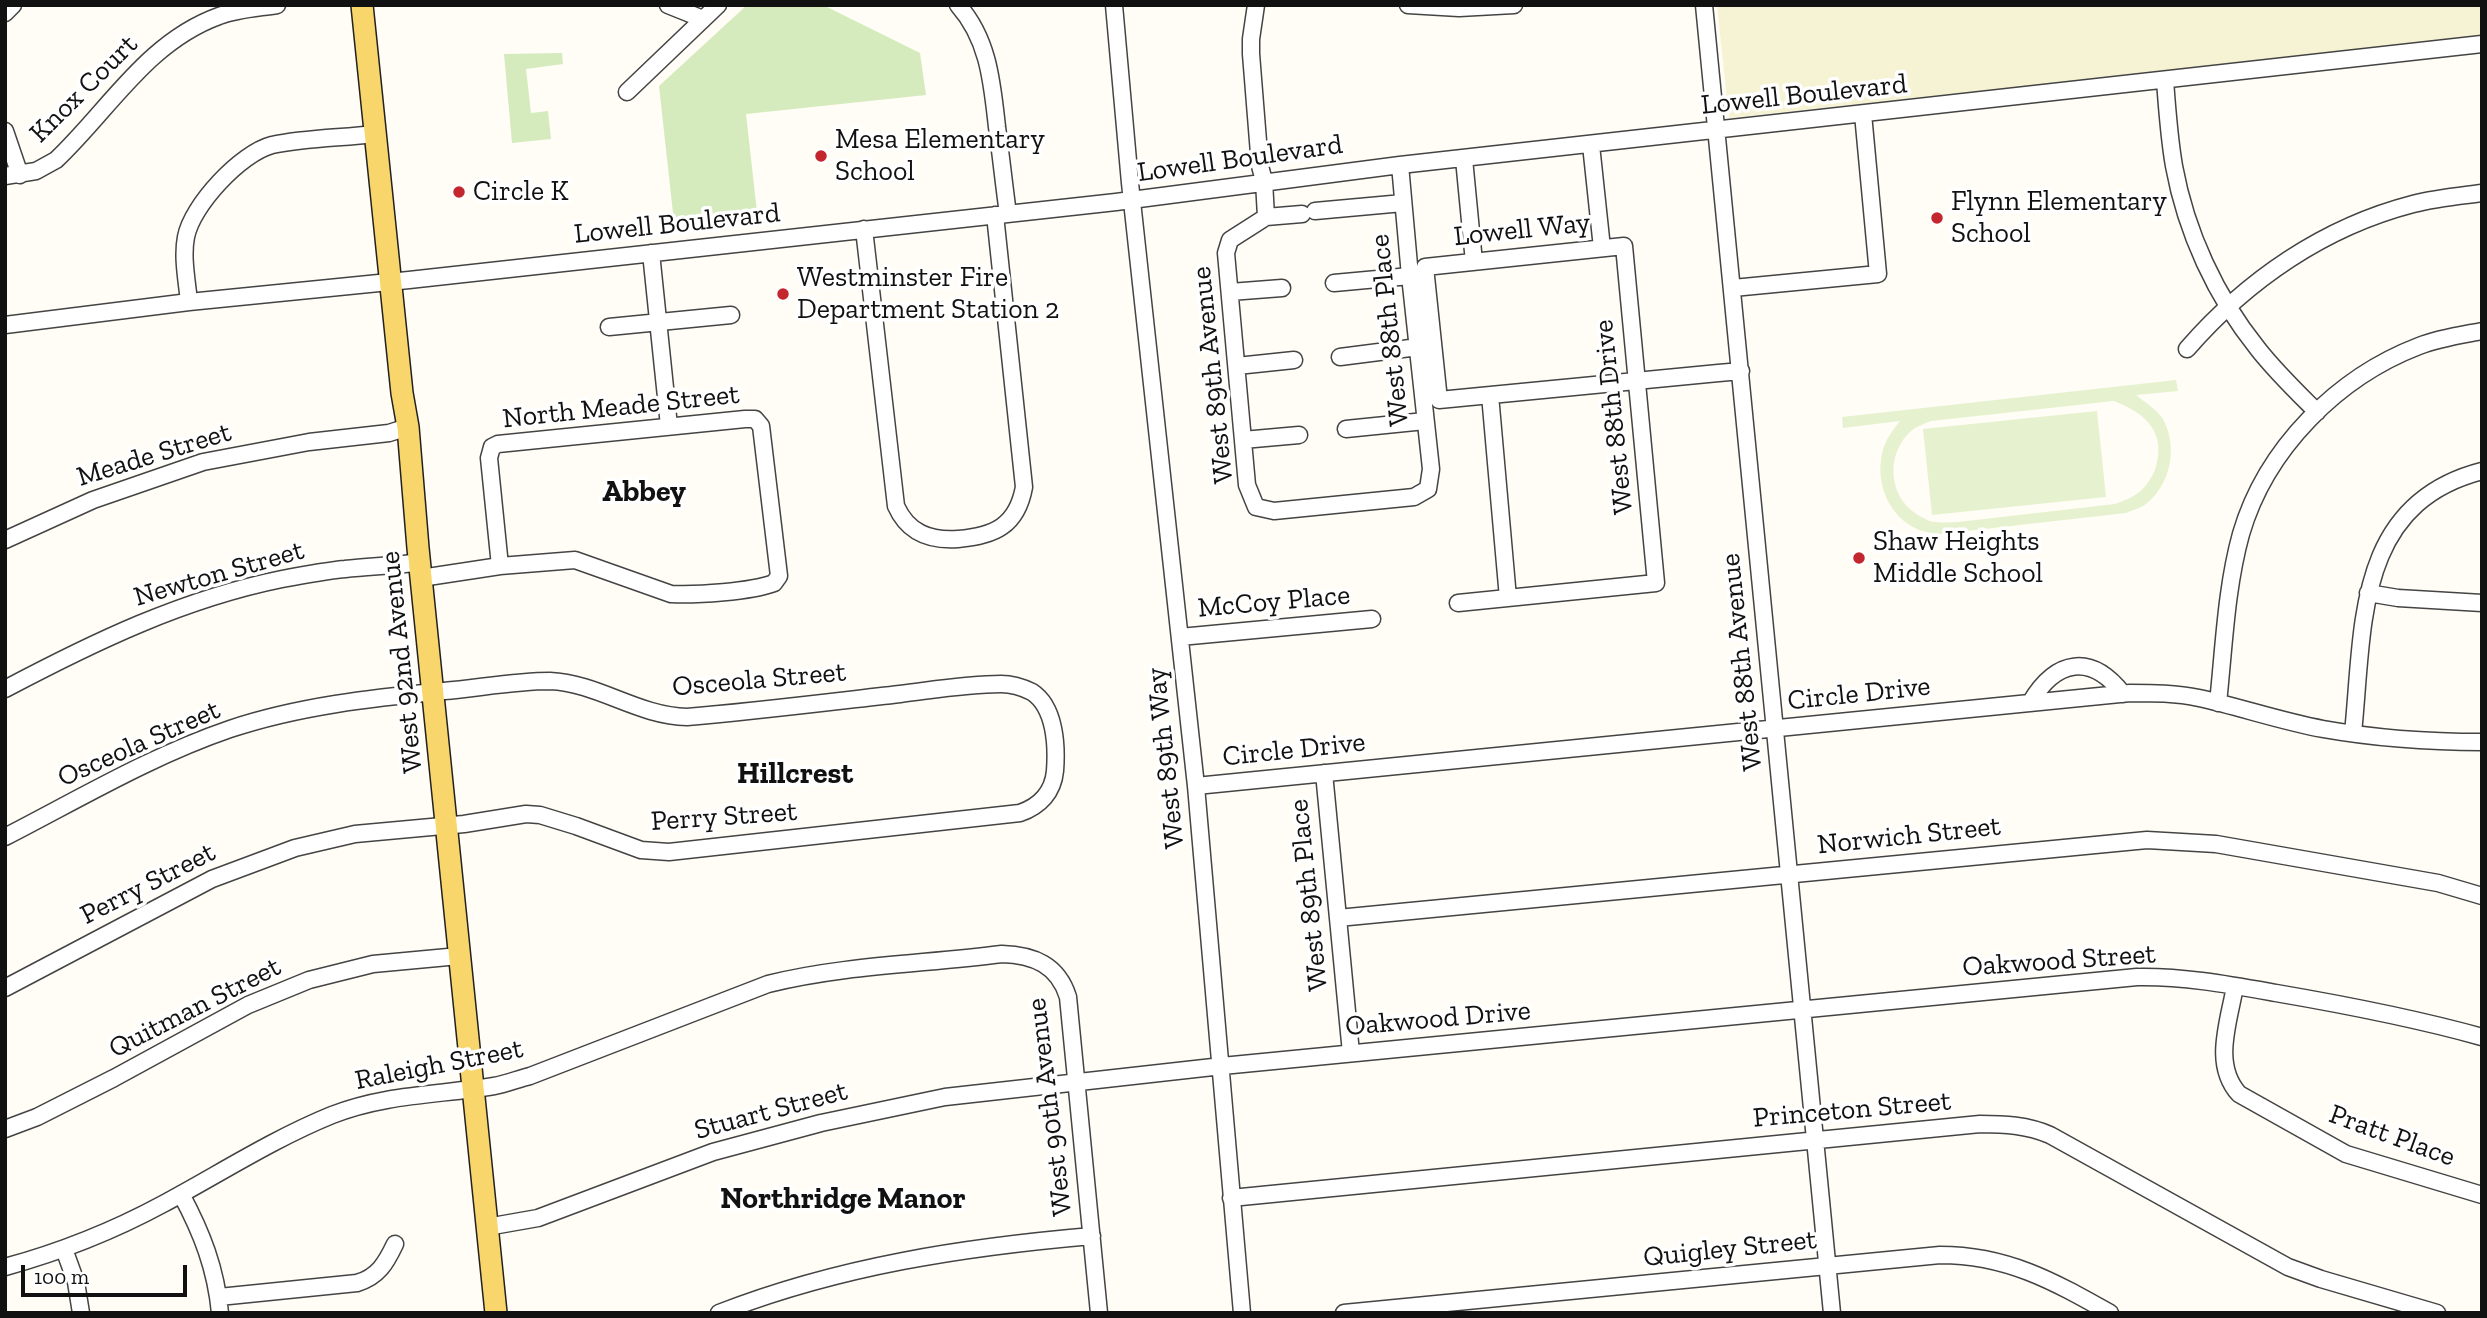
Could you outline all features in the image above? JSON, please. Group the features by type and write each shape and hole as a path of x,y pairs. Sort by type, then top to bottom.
{"main road":[{"name":"West 92nd Avenue","path":"362,5 402,393 408,427 420,570 496,1313"}],"street":[{"path":"5,13 13,5"},
{"name":"Knox Court","path":"13,176 36,171 56,160 151,56 184,32 219,16 277,5"},
{"path":"668,5 703,19"},
{"path":"627,92 718,5"},
{"path":"864,229 896,506 905,521 918,533 934,539 983,536 1003,527 1018,508 1024,487 991,78 976,29 958,5"},
{"path":"1114,5 1132,200"},
{"path":"1256,5 1251,54 1266,217 1403,203"},
{"path":"1408,5 1459,8 1514,5"},
{"name":"West 88th Avenue","path":"1704,5 1832,1313"},
{"name":"Lowell Boulevard","path":"5,325 189,302 1132,200 1400,165 2482,44"},
{"path":"2165,80 2170,140 2178,186 2204,262 2228,306 2256,347 2317,412"},
{"path":"1732,288 1878,274 1863,114"},
{"path":"5,131 13,176"},
{"path":"189,302 185,251 188,230 209,196 241,161 255,151 272,145 375,134"},
{"path":"1591,145 1602,248"},
{"path":"1464,159 1474,262"},
{"name":"West 88th Place","path":"1256,508 1274,511 1414,497 1428,489 1431,469 1400,165"},
{"path":"2187,349 2228,306 2259,280 2335,232 2408,205 2482,193"},
{"name":"West 89th Way","path":"1132,200 1196,786 1242,1313"},
{"name":"West 89th Avenue","path":"1256,508 1247,485 1226,253 1230,240 1266,217"},
{"name":"Lowell Way","path":"1490,395 1439,400 1425,267 1624,246"},
{"name":"West 88th Drive","path":"1508,598 1656,583 1624,246"},
{"path":"650,253 669,426"},
{"path":"1334,284 1410,276"},
{"path":"1230,292 1282,288"},
{"path":"609,327 731,315"},
{"path":"2218,703 2233,568 2247,516 2283,450 2317,412 2366,373 2394,357 2430,343 2482,331"},
{"path":"1340,357 1418,347"},
{"path":"1237,366 1294,360"},
{"path":"1458,603 1508,598 1490,395 1741,371"},
{"name":"North Meade Street","path":"500,566 489,458 491,450 498,444 745,419 758,421 761,426 779,576 777,581"},
{"path":"1346,429 1425,421"},
{"name":"Meade Street","path":"5,540 93,500 203,462 309,442 389,433 408,427"},
{"path":"1243,440 1299,435"},
{"path":"2353,733 2368,593 2377,559 2392,532 2408,512 2442,486 2482,471"},
{"name":"Newton Street","path":"5,689 130,626 189,604 250,586 312,574 575,560 671,594 750,588 777,581"},
{"path":"2368,593 2398,598 2482,603"},
{"name":"McCoy Place","path":"1181,637 1372,619"},
{"path":"2030,703 2041,684 2066,668 2085,667 2101,672 2111,679 2123,694"},
{"name":"Osceola Street","path":"5,837 146,764 230,729 315,707 536,682 564,682 668,717 1010,684 1030,691 1042,701 1049,714 1054,741"},
{"name":"Circle Drive","path":"1196,786 2123,694 2171,693 2270,717 2353,733 2416,740 2482,742"},
{"name":"Perry Street","path":"5,988 186,891 295,848 355,834 526,814 576,825 641,850 661,852 1013,815 1036,805 1049,792 1056,759 1054,741"},
{"name":"West 89th Place","path":"1324,774 1351,1054"},
{"name":"Norwich Street","path":"1338,918 2147,840 2217,844 2438,883 2482,896"},
{"name":"West 90th Avenue","path":"984,956 1002,954 1033,958 1059,977 1068,997 1099,1313"},
{"name":"Quitman Street","path":"5,1129 37,1117 114,1078 248,1005 309,980 373,964 459,956"},
{"name":"Raleigh Street","path":"5,1267 64,1249 111,1230 281,1139 332,1115 375,1101 496,1086 540,1073 768,984 829,972 984,956"},
{"name":"Oakwood Street","path":"1803,1010 2155,976 2235,986 2375,1010 2482,1037"},
{"name":"Pratt Place","path":"2235,986 2224,1058 2228,1077 2239,1094 2346,1154 2482,1195"},
{"name":"Oakwood Drive","path":"1078,1083 1222,1066 1803,1010"},
{"name":"Stuart Street","path":"487,1227 527,1222 692,1159 821,1123 944,1097 1078,1083"},
{"name":"Princeton Street","path":"1231,1198 1815,1139 2004,1124 2029,1128 2062,1141 2288,1267 2437,1313"},
{"path":"181,1194 208,1250 219,1305 366,1280 381,1270 395,1244"},
{"path":"719,1313 809,1283 905,1259 1010,1243 1092,1236"},
{"path":"64,1249 76,1283 81,1313"},
{"name":"Quigley Street","path":"1344,1313 1940,1255 1988,1258 2020,1267 2110,1313"}],"shaded area":[{"path":"1717,5 2482,5 2482,37 1729,118"}],"green space":[{"path":"747,5 823,5 920,53 926,95 746,114 757,212 674,222 659,86"},
{"path":"562,53 563,64 526,69 531,113 548,111 551,139 512,143 504,54"},
{"path":"2176,380 2178,391 2136,395 2164,421 2171,455 2161,487 2144,506 2126,513 1940,534 1919,530 1908,524 1892,507 1882,486 1880,474 1883,450 1900,421 1843,428 1842,417","holes":["2114,401 2126,406 2151,426 2156,435 2158,457 2155,470 2144,487 2133,496 2115,504 1938,522 1913,512 1897,491 1894,468 1899,446 1915,428 1931,421"]},
{"path":"2097,411 2106,497 1932,515 1923,429"}],"place":[{"name":"Mesa Elementary School","path":"821,156"},
{"name":"Circle K","path":"459,192"},
{"name":"Flynn Elementary School","path":"1937,218"},
{"name":"Westminster Fire Department Station 2","path":"783,294"},
{"name":"Shaw Heights Middle School","path":"1859,558"}],"district":[{"name":"Abbey","path":"644,492"},
{"name":"Hillcrest","path":"795,774"},
{"name":"Northridge Manor","path":"843,1199"}]}
